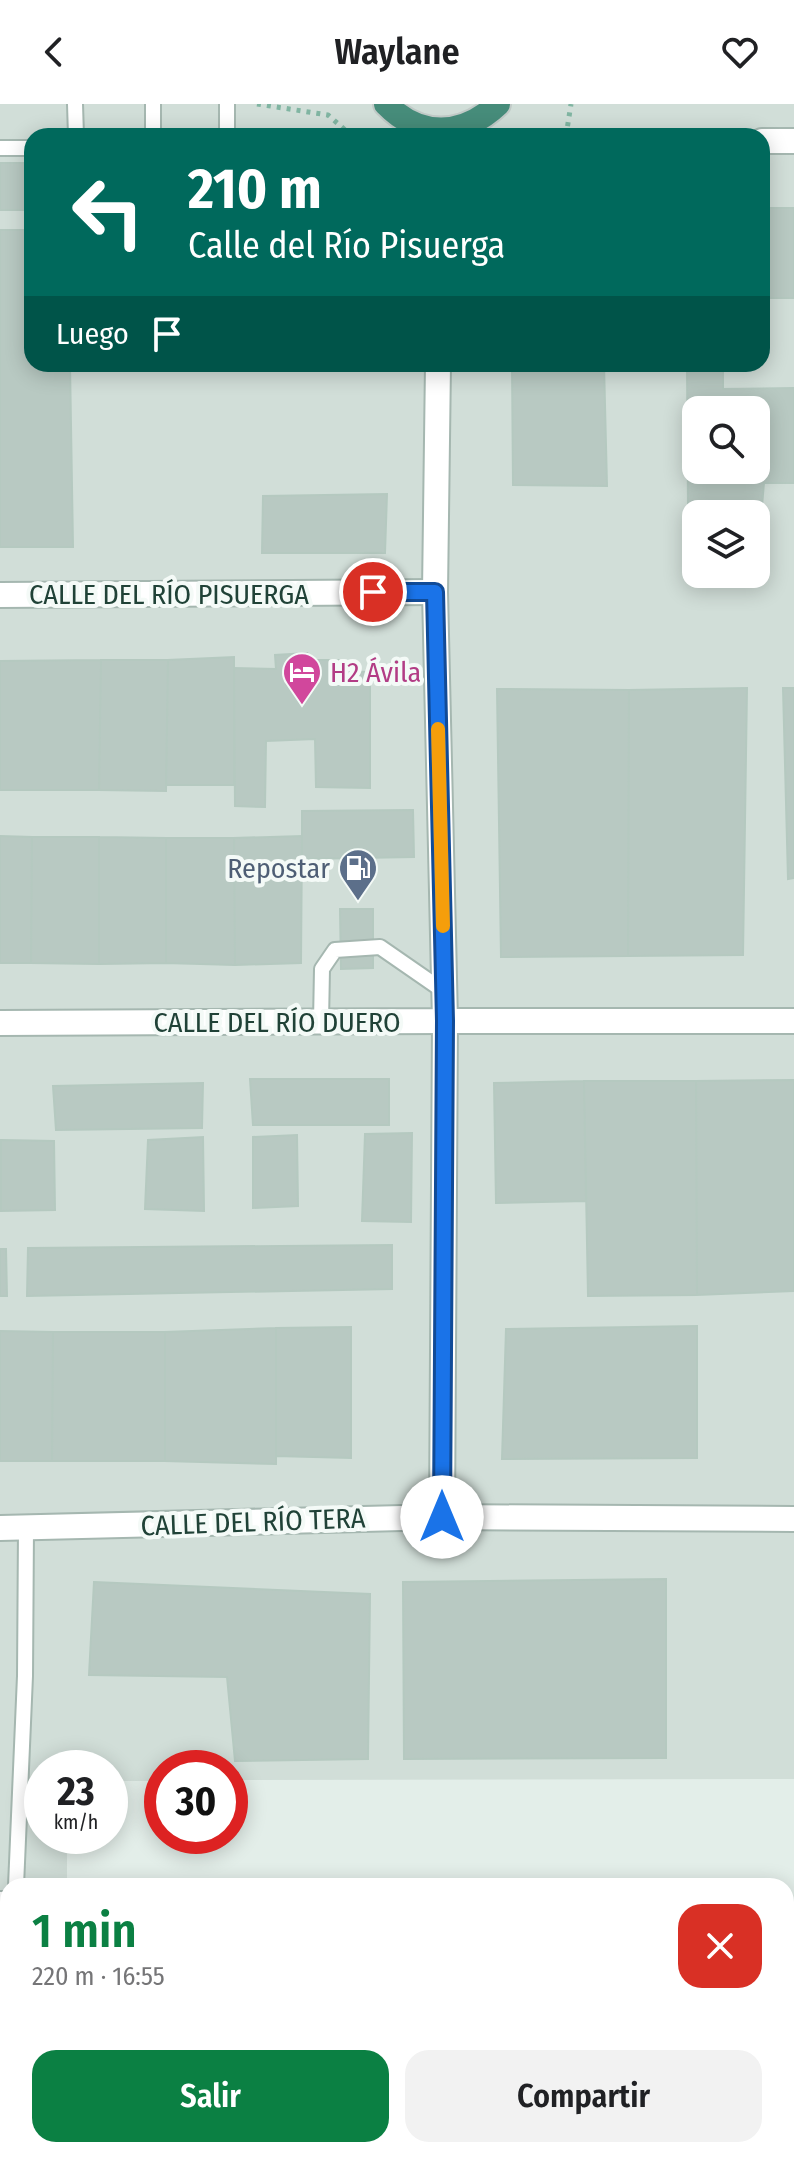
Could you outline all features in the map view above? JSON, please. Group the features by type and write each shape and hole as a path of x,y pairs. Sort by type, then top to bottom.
{"highway":[{"path":"463,128 491,113"},
{"path":"396,118 422,128"}],"street":[{"path":"770,141 794,141"},
{"path":"438,372 435,592 445,992 442,1517"},
{"name":"CALLE DEL RÍO PISUERGA","path":"0,595 435,592"},
{"name":"CALLE DEL RÍO DUERO","path":"0,1023 794,1021"},
{"name":"CALLE DEL RÍO TERA","path":"0,1528 442,1517 794,1519"}],"lane":[{"path":"75,104 76,128"},
{"path":"153,104 153,128"},
{"path":"227,104 227,128"},
{"path":"0,148 24,148"},
{"path":"321,1022 322,969 335,950 380,947 445,992"},
{"path":"16,1878 26,1528"}],"path":[{"path":"257,104 328,115 343,128"},
{"path":"567,128 571,104"}],"shaded area":[{"path":"0,104 794,104 794,1779 248,1780 248,1750 144,1750 144,1781 128,1781 128,1750 24,1750 24,1854 67,1854 67,1878 0,1878"}],"building":[{"path":"0,163 24,163 24,210 0,210"},
{"path":"770,208 794,208 794,298 770,298"},
{"path":"0,230 24,230 24,372 70,372 73,547 0,547"},
{"path":"512,372 604,372 607,486 513,485"},
{"path":"687,372 723,372 723,389 794,388 794,483 770,483 770,396 687,396"},
{"path":"688,484 764,484 763,500 688,500"},
{"path":"387,494 385,553 262,553 263,496"},
{"name":"H2 Ávila","path":"307,653 305,660 339,660 339,671 370,672 370,788 316,787 315,739 266,741 265,807 235,806 234,668 276,669 275,655"},
{"path":"234,657 234,785 166,785 168,660"},
{"path":"101,660 99,790 0,790 0,661"},
{"path":"101,660 168,660 166,791 99,790"},
{"path":"747,688 743,955 628,956 629,690"},
{"path":"783,688 794,688 794,878 788,879"},
{"path":"497,689 629,690 628,956 501,957"},
{"path":"413,810 414,857 302,859 302,811"},
{"path":"0,836 32,837 31,963 0,963"},
{"path":"302,836 301,963 235,965 234,838"},
{"path":"32,837 99,837 99,964 31,963"},
{"path":"99,837 166,838 166,963 99,964"},
{"path":"166,838 234,838 235,965 166,963"},
{"path":"340,909 373,909 373,968 341,969"},
{"path":"250,1079 389,1079 389,1125 253,1125"},
{"path":"794,1080 794,1291 697,1295 696,1081"},
{"path":"584,1081 696,1081 697,1295 588,1296"},
{"path":"584,1081 586,1201 496,1203 494,1083"},
{"path":"203,1083 202,1128 56,1130 53,1086"},
{"path":"412,1133 411,1222 362,1221 365,1134"},
{"path":"297,1135 298,1206 253,1208 253,1137"},
{"path":"203,1137 204,1211 145,1209 148,1140"},
{"path":"1,1140 54,1141 55,1210 1,1211"},
{"path":"392,1245 392,1289 27,1296 28,1248"},
{"path":"0,1249 6,1249 7,1296 0,1296"},
{"path":"697,1326 697,1458 502,1459 506,1329"},
{"path":"351,1327 351,1458 276,1456 276,1328"},
{"path":"276,1328 276,1464 165,1461 165,1332"},
{"path":"0,1331 53,1332 52,1461 0,1461"},
{"path":"53,1332 165,1332 165,1461 52,1461"},
{"path":"666,1579 666,1758 404,1759 403,1582"},
{"path":"94,1582 370,1594 368,1759 248,1761 248,1750 234,1750 227,1677 89,1675"}],"slow traffic":[{"path":"438,729 443,926"}],"place":[{"name":"H2 Ávila","path":"302,706"},
{"name":"Repostar","path":"358,902"}],"route":[{"path":"373,592 435,592 445,1021 442,1517"}]}
